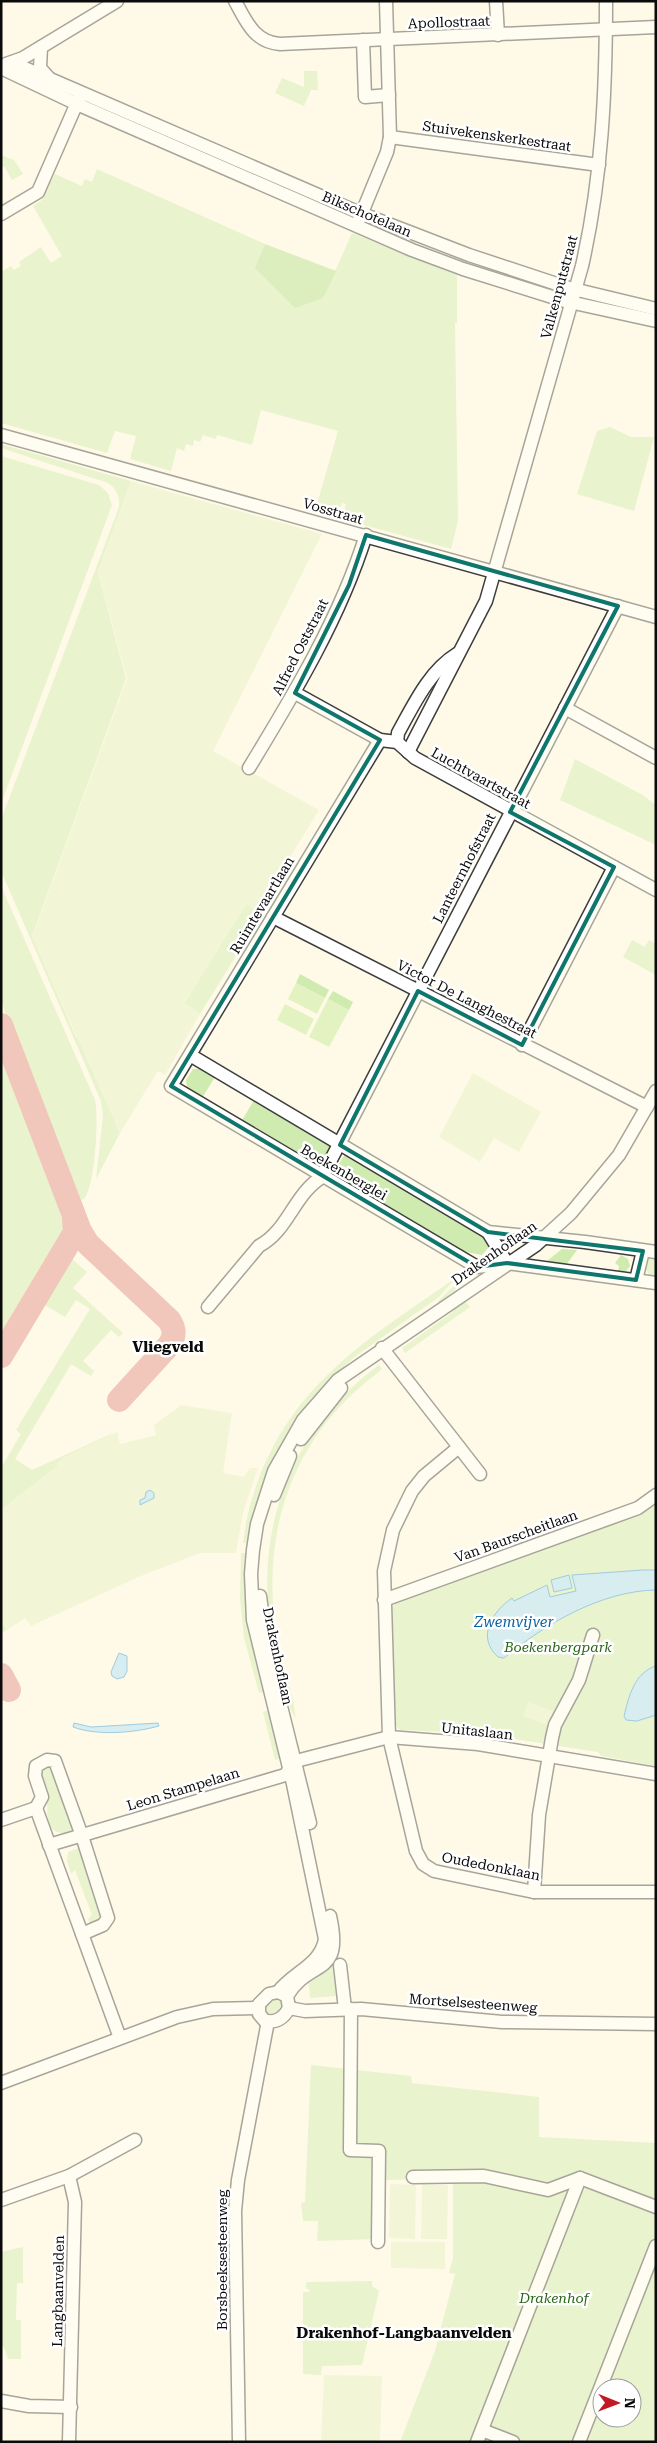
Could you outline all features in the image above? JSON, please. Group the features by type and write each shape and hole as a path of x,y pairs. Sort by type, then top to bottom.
{"street":[{"path":"2,66 15,54 101,1"},
{"path":"2,66 22,58 116,1"},
{"name":"Apollostraat","path":"234,1 258,37 269,43 656,27"},
{"path":"356,226 387,152 390,137 386,1"},
{"path":"496,1 498,35"},
{"name":"Valkenputstraat","path":"408,752 486,602 574,296 593,216 599,165 606,92 606,1"},
{"path":"363,40 365,97 389,95"},
{"path":"40,47 40,68 49,78"},
{"name":"Bikschotelaan","path":"2,66 23,67 362,214 574,296 656,309"},
{"name":"Bikschotelaan","path":"2,66 77,104 356,226 463,269 574,296 656,321"},
{"path":"1,214 38,192 82,92"},
{"name":"Stuivekenskerkestraat","path":"390,137 599,165"},
{"name":"Vosstraat","path":"1,435 656,616"},
{"name":"Alfred Oststraat","path":"249,768 295,692 349,585 366,535"},
{"name":"Lanteernhofstraat","path":"208,1307 259,1246 267,1242 285,1223 288,1214 316,1181 322,1177 618,606"},
{"path":"295,692 380,740 397,742 398,733 425,686 450,658 461,652"},
{"path":"565,708 656,758"},
{"name":"Ruimtevaartlaan","path":"171,1086 380,740"},
{"name":"Luchtvaartstraat","path":"397,742 408,752 510,812 656,890"},
{"path":"522,1045 614,867"},
{"name":"Victor De Langhestraat","path":"273,917 647,1107"},
{"name":"Boekenberglei","path":"190,1055 488,1232 649,1251"},
{"name":"Boekenberglei","path":"171,1086 477,1268 507,1263 656,1283"},
{"name":"Drakenhoflaan","path":"285,1999 296,1983 323,1966 330,1956 334,1944 262,1624 260,1573 265,1528 273,1498 292,1452 308,1428 344,1385 382,1348 545,1238 582,1202 606,1173 631,1136 656,1091"},
{"name":"Boekenberglei","path":"488,1232 507,1263"},
{"path":"636,1280 649,1251"},
{"path":"382,1348 480,1474"},
{"name":"Oudedonklaan","path":"459,1447 424,1476 402,1509 387,1550 384,1600 389,1737 416,1851 423,1864 442,1874 534,1892 656,1892"},
{"name":"Van Baurscheitlaan","path":"384,1600 638,1508 656,1495"},
{"path":"534,1892 539,1815 549,1755 556,1725 579,1680 593,1635"},
{"name":"Unitaslaan","path":"292,1764 389,1737 478,1744 656,1774"},
{"path":"1,1820 36,1808 41,1801 42,1793 35,1776 36,1766 47,1760 55,1761 82,1836 108,1918 104,1926 82,1934"},
{"name":"Leon Stampelaan","path":"49,1846 284,1775 292,1764"},
{"path":"36,1808 120,2038"},
{"path":"340,1965 348,2009 350,2150 379,2151 378,2242"},
{"path":"265,1997 285,1999 283,2017 268,2021 260,2016 258,2008 265,1997"},
{"name":"Mortselsesteenweg","path":"285,1999 305,2011 348,2009 502,2022 656,2024"},
{"path":"1,2083 189,2014 213,2010 258,2008"},
{"name":"Borsbeeksesteenweg","path":"239,2442 235,2211 238,2180 268,2021"},
{"path":"1,2200 69,2176 135,2140"},
{"name":"Langbaanvelden","path":"69,2176 75,2202 70,2442"},
{"path":"412,2177 484,2176 548,2190 580,2178 656,2207"},
{"path":"513,2442 480,2436 580,2178"},
{"path":"579,2442 656,2246"},
{"path":"1,2401 29,2406 71,2407"}],"highlighted area":[{"path":"366,535 618,606 510,812 614,867 522,1045 418,991 340,1145 488,1232 643,1251 636,1280 507,1263 477,1267 171,1086 380,740 295,693 349,585"}],"green space":[{"path":"304,71 317,71 318,90 311,90 304,106 275,93 282,78 304,87"},
{"path":"1,155 14,160 23,174 12,180 4,166 1,168"},
{"path":"97,169 265,244 256,268 323,298 352,233 457,275 457,323 455,323 458,521 451,549 342,519 346,504 342,503 341,507 327,506 325,514 315,511 338,431 261,410 252,445 217,435 216,439 203,435 200,442 194,440 193,446 186,444 184,451 177,448 171,471 130,459 136,436 115,431 107,453 1,423 1,272 11,266 14,270 21,266 19,262 41,247 51,263 62,256 33,206 42,200 55,174 82,186 85,179 92,182"},
{"path":"265,244 336,271 323,298 295,308 255,268"},
{"path":"610,427 631,437 654,437 634,511 577,494 597,431"},
{"path":"1,444 131,481 98,572 126,679 32,936 76,1037 80,1036 121,1114 115,1123 120,1133 96,1179 103,1116 101,1101 1,871 1,820 119,507 119,500 116,491 108,483 1,448"},
{"path":"1,456 99,485 108,493 112,505 1,804"},
{"path":"131,481 322,534 213,751 319,810 257,911 246,904 185,1003 200,1014 165,1075 158,1071 120,1133 32,937 127,679 98,572"},
{"path":"575,759 641,794 656,805 656,845 560,800"},
{"path":"1,886 95,1100 97,1121 95,1151 91,1180 84,1199 80,1200 74,1195 1,1001"},
{"path":"246,904 262,914 200,1014 184,1003"},
{"path":"632,940 645,947 649,940 656,944 656,975 623,957"},
{"path":"300,974 329,990 325,998 296,983"},
{"path":"296,983 325,998 317,1014 288,999"},
{"path":"333,991 353,1002 349,1010 328,999"},
{"path":"328,999 349,1010 329,1047 309,1037"},
{"path":"285,1004 314,1019 306,1035 277,1020"},
{"path":"1,1051 64,1221 61,1237 1,1340"},
{"path":"193,1069 202,1069 215,1077 202,1098 187,1088 186,1080"},
{"path":"473,1073 541,1112 519,1152 494,1138 480,1162 439,1137"},
{"path":"254,1100 331,1145 318,1168 241,1122"},
{"path":"345,1154 477,1231 485,1239 489,1247 482,1255 465,1252 463,1254 332,1176"},
{"path":"562,1249 577,1250 566,1265 547,1261"},
{"path":"621,1255 628,1259 630,1266 626,1271 620,1273 618,1271 619,1266 615,1263"},
{"path":"70,1257 87,1272 73,1288 123,1333 119,1337 111,1330 83,1361 94,1371 91,1376 71,1364 15,1459 32,1470 111,1434 126,1506 3,1625 7,1630 1,1633 1,1610 58,1466 1,1510 1,1468 21,1434 16,1430 90,1309 76,1300 65,1317 43,1304"},
{"path":"651,1257 656,1257 656,1276 650,1276 645,1268"},
{"path":"457,1277 439,1297 353,1358 312,1398 287,1433 266,1475 252,1521 248,1543 243,1543 250,1507 266,1462 285,1427 307,1397 332,1370 360,1346"},
{"path":"459,1281 455,1290 440,1303 438,1301"},
{"path":"465,1301 470,1307 405,1353 402,1348 453,1312 451,1309"},
{"path":"379,1365 382,1369 347,1399 317,1435 301,1462 288,1490 280,1520 274,1551 272,1583 274,1614 280,1652 294,1705 295,1718 282,1681 269,1615 267,1573 272,1533 282,1495 298,1458 319,1424 346,1393"},
{"path":"181,1405 232,1413 223,1473 244,1477 250,1468 258,1468 243,1513 236,1553 200,1553 143,1575 31,1626 25,1618 7,1630 1,1623 1,1510 58,1466 56,1464 66,1456 117,1432 120,1444 156,1435 154,1425"},
{"name":"Boekenbergpark","path":"656,1500 656,1766 601,1756 598,1752 475,1733 400,1730 396,1725 391,1609 396,1602"},
{"path":"241,1553 247,1553 246,1599 249,1635 265,1692 259,1693 244,1638 240,1599"},
{"path":"528,1702 553,1711 548,1725 523,1716"},
{"path":"269,1710 282,1758 275,1760 263,1712"},
{"path":"51,1765 74,1832 63,1833 51,1827 47,1814 46,1785 41,1768"},
{"path":"79,1848 101,1911 100,1920 91,1926 88,1919 92,1915 75,1870 71,1874 67,1861 68,1852"},
{"path":"333,1967 336,1996 310,1998 309,1983"},
{"path":"278,1998 283,2001 283,2005 279,2011 269,2014 265,2010 268,2004"},
{"name":"Drakenhof","path":"311,2065 411,2076 412,2083 539,2097 539,2137 656,2143 656,2442 503,2442 490,2437 487,2442 400,2442 435,2351 455,2274 449,2273 453,2258 453,2179 381,2180 376,2239 317,2241 318,2221 303,2221 301,2203 305,2202"},
{"path":"390,2184 416,2185 415,2239 389,2238"},
{"path":"422,2184 448,2185 447,2239 421,2239"},
{"path":"391,2242 445,2242 445,2269 391,2268"},
{"path":"23,2247 23,2283 17,2283 16,2320 21,2320 21,2359 8,2359 4,2347 1,2347 1,2252"},
{"path":"372,2281 372,2286 379,2291 362,2365 322,2366 321,2375 303,2374 303,2292 309,2292 309,2289 306,2289 306,2282"},
{"path":"324,2375 382,2376 380,2442 321,2442"}],"water":[{"path":"150,1490 154,1493 154,1498 140,1505 140,1500 145,1498 146,1492"},
{"name":"Zwemvijver","path":"656,1570 656,1590 615,1596 595,1603 537,1633 504,1658 498,1657 491,1649 487,1633 489,1625 498,1610 512,1598 514,1601 547,1585 550,1597 576,1591 572,1575"},
{"path":"569,1575 572,1588 554,1592 551,1580"},
{"path":"119,1653 127,1656 127,1671 124,1677 117,1679 112,1676 111,1672"},
{"path":"656,1666 656,1715 637,1721 626,1720 624,1716 634,1686 642,1674"},
{"path":"74,1723 91,1727 158,1723 159,1726 127,1732 93,1732 73,1727"}],"taxiway":[{"path":"1,1025 80,1231 88,1244 169,1320 173,1329 173,1338 170,1344 119,1400"},
{"path":"1,1356 75,1232 74,1219"},
{"path":"1,1675 9,1690"}],"district":[{"name":"Vliegveld","path":"168,1347"},
{"name":"Drakenhof-Langbaanvelden","path":"404,2333"}]}
